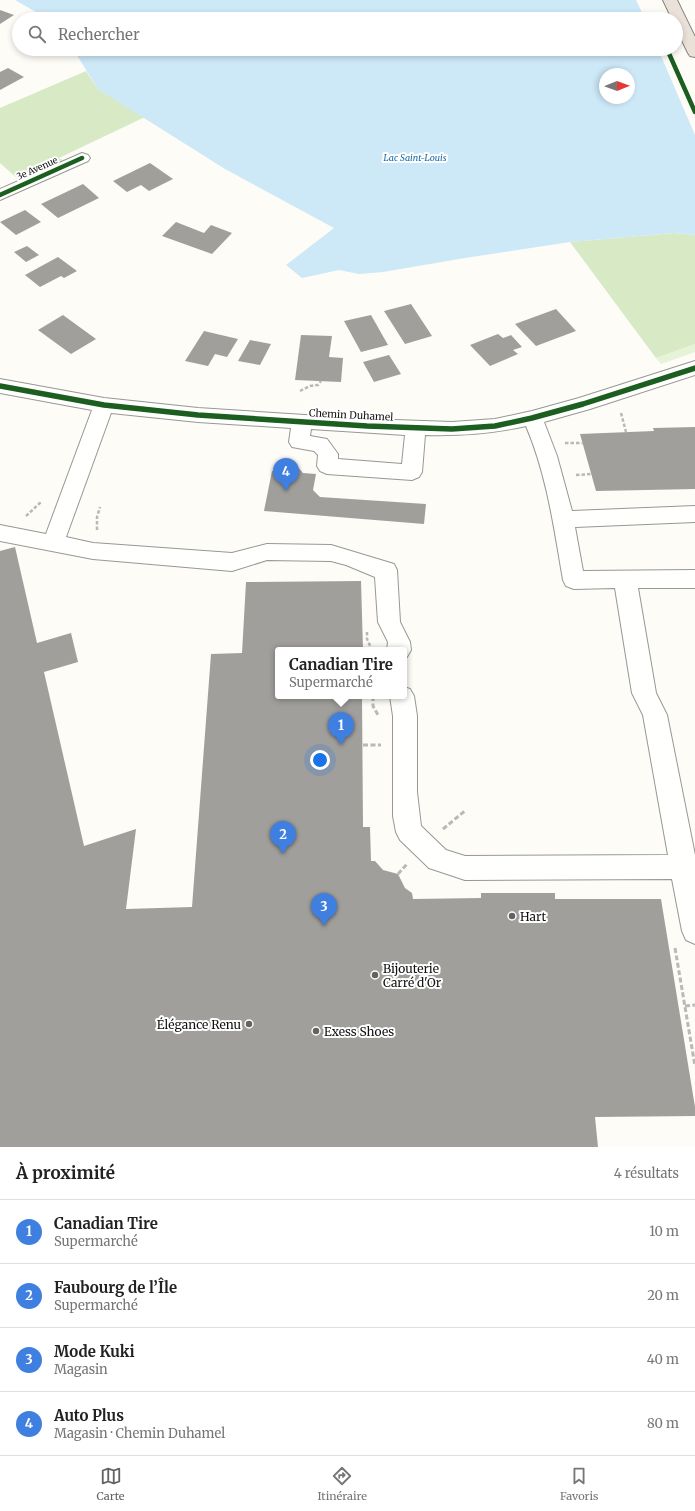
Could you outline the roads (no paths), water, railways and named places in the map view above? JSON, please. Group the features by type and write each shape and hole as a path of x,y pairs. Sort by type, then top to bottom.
{"highway":[{"path":"670,0 676,12"},
{"path":"683,28 695,53"}],"street":[{"name":"3e Avenue","path":"0,195 82,158"},
{"name":"Chemin Duhamel","path":"0,386 104,405 198,415 415,429 474,428 532,418 589,402 695,368"},
{"path":"53,544 104,405"},
{"path":"532,418 543,442 563,519 574,580 695,579"},
{"path":"302,422 299,442 320,444 328,454 327,466 412,472 415,429"},
{"path":"563,519 695,514"},
{"path":"3,536 93,551 232,562 242,561 257,554 267,552 331,553 351,558 377,569 386,570 389,622 399,642 399,647"},
{"path":"625,579 644,693 655,715 689,867 695,931"},
{"path":"402,699 405,716 406,816 409,832 438,860 465,868 689,867"}],"water":[{"name":"Lac Saint-Louis","path":"15,0 695,0 695,235 674,233 570,242 383,272 359,274 339,270 302,278 286,265 334,228 225,169 98,89 77,56 683,56 683,12 36,12"}],"place":[{"name":"Auto Plus","path":"286,491"},
{"name":"Canadian Tire","path":"341,745"},
{"name":"Faubourg de l’Île","path":"283,854"},
{"name":"Hart","path":"512,916"},
{"name":"Mode Kuki","path":"324,926"},
{"name":"Bijouterie Carré d'Or","path":"375,975"},
{"name":"Élégance Renu","path":"249,1024"},
{"name":"Exess Shoes","path":"316,1031"}]}
